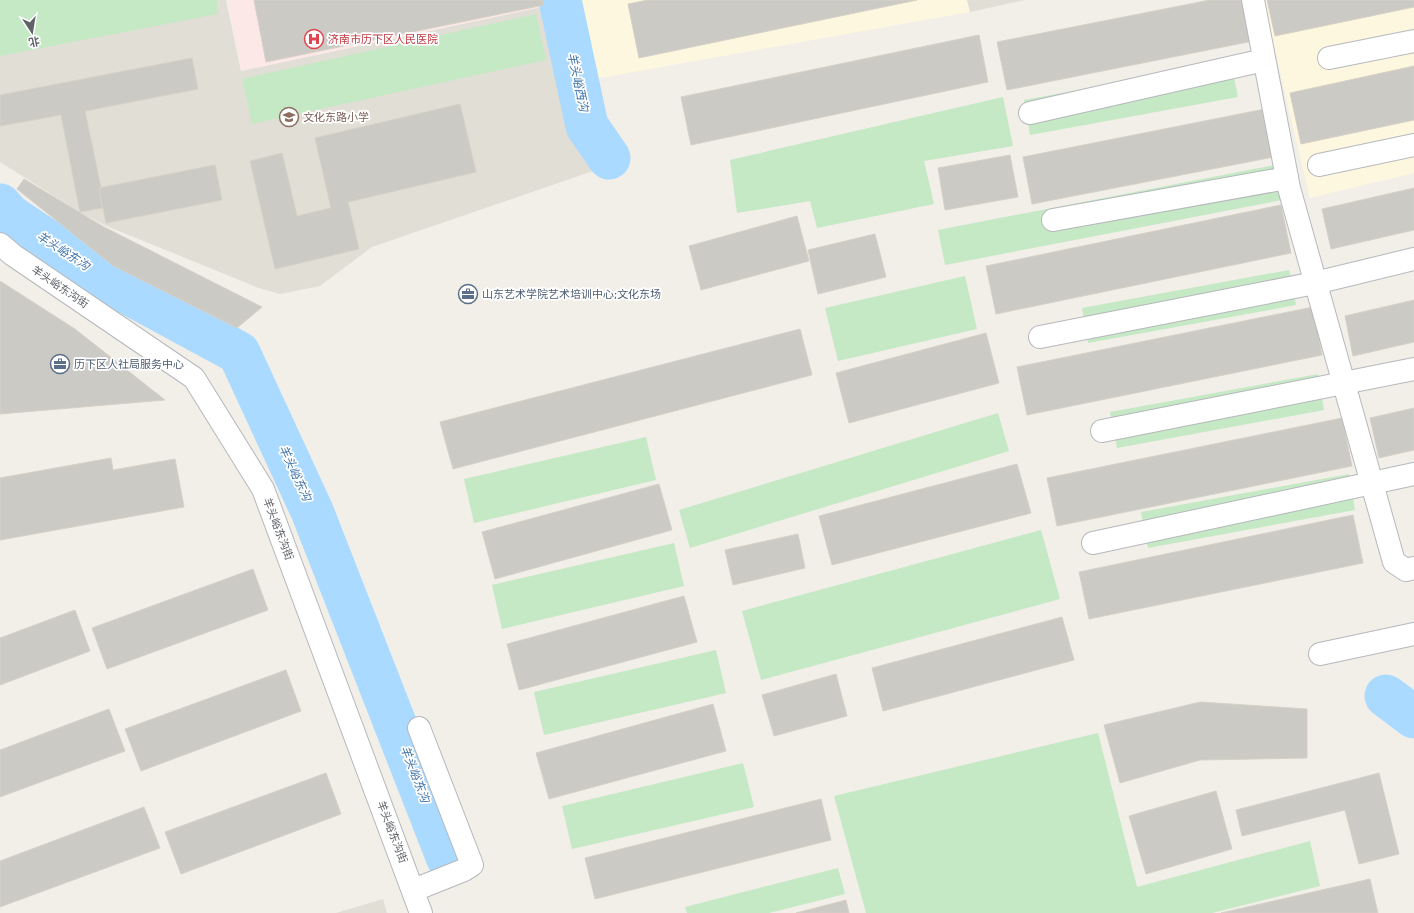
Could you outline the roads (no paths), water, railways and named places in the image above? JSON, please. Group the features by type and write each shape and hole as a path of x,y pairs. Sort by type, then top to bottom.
{"street":[{"path":"1252,0 1286,178 1371,482 1394,562 1406,570 1414,568"},
{"path":"1330,58 1414,40"},
{"path":"1030,113 1264,60"},
{"path":"1320,165 1414,145"},
{"path":"1053,220 1286,178"},
{"name":"羊头峪东沟街","path":"0,244 13,255 194,378 263,489 414,890 421,913"},
{"path":"1040,337 1315,283 1414,259"},
{"path":"1102,431 1414,369"},
{"path":"1093,543 1371,482 1414,474"},
{"path":"1320,654 1414,634"},
{"path":"414,890 464,870 472,864 419,728"}],"waterway":[{"name":"羊头峪西沟","path":"560,0 587,126 609,158"},
{"name":"羊头峪东沟","path":"0,205 10,216 117,287 239,353 312,511 448,859"},
{"name":"羊头峪西沟","path":"1386,696 1414,717"}],"place":[{"name":"济南市历下区人民医院","path":"314,39"},
{"name":"文化东路小学","path":"289,117"},
{"name":"山东艺术学院艺术培训中心;文化东场","path":"468,294"},
{"name":"历下区人社局服务中心","path":"60,364"}]}
